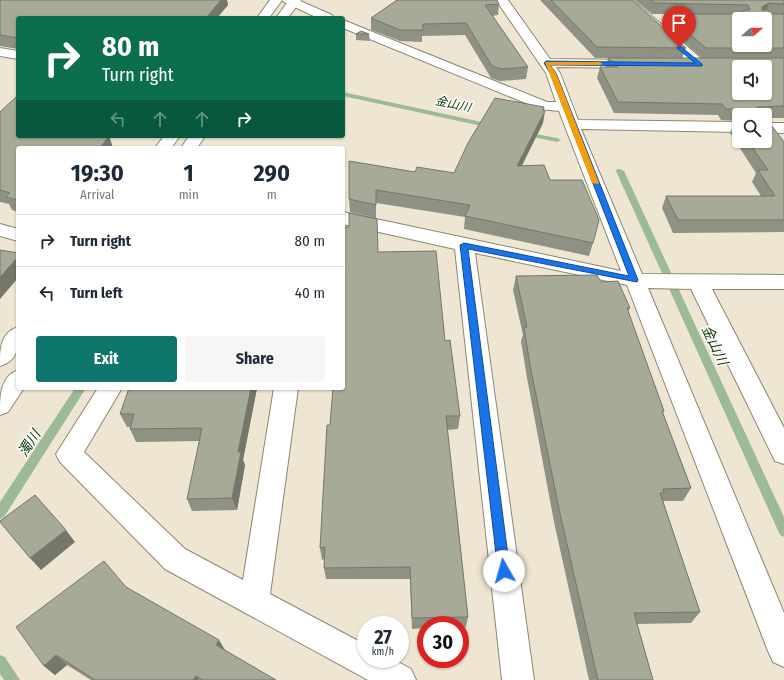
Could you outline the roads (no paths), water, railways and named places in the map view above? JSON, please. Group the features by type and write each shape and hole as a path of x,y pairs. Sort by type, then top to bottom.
{"main road":[{"path":"264,16 276,0"},
{"path":"502,0 553,73 568,116 784,651"},
{"path":"626,0 700,65"},
{"path":"283,16 292,1 324,16"},
{"path":"648,20 663,20"},
{"path":"345,25 568,116 732,127"},
{"path":"0,52 16,55"},
{"path":"546,63 654,64"},
{"path":"677,64 715,65"},
{"path":"345,218 634,280 664,282 784,282"},
{"path":"0,230 16,234"},
{"path":"464,245 518,680"},
{"path":"691,282 784,453"},
{"path":"0,358 16,338"},
{"path":"0,405 16,382"},
{"path":"109,390 69,454 175,559 400,680"},
{"path":"254,602 286,390"}],"waterway":[{"name":"金山川","path":"345,94 491,126"},
{"name":"金山川","path":"523,133 557,140"},
{"name":"金山川","path":"620,171 784,531"},
{"name":"濁川","path":"0,513 80,390"},
{"name":"濁川","path":"0,662 13,680"}]}
